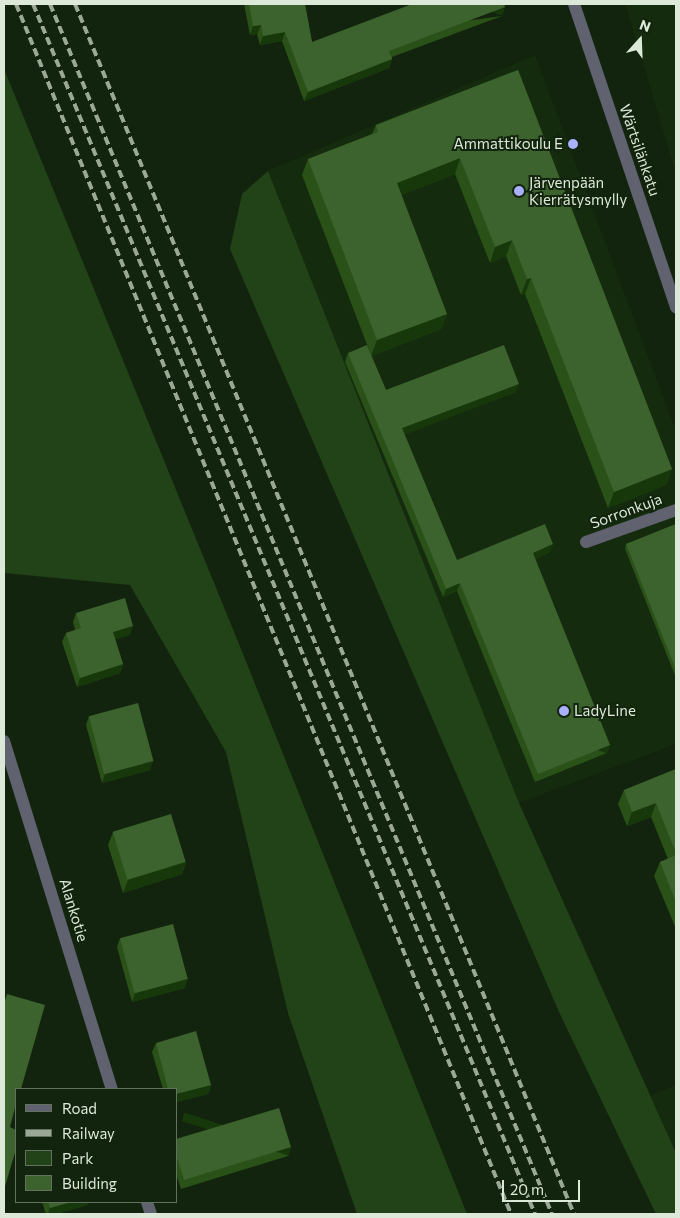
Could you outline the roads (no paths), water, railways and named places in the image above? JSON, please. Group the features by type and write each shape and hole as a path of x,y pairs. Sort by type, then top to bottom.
{"street":[{"name":"Wärtsilänkatu","path":"574,4 676,307"},
{"name":"Sorronkuja","path":"586,542 676,510"},
{"name":"Alankotie","path":"5,749 112,1088"}],"railway":[{"path":"16,4 511,1214"},
{"path":"33,4 535,1214"},
{"path":"50,4 552,1214"},
{"path":"75,4 574,1214"}],"place":[{"name":"Ammattikoulu E","path":"573,144"},
{"name":"Järvenpään Kierrätysmylly","path":"519,191"},
{"name":"LadyLine","path":"564,711"}]}
